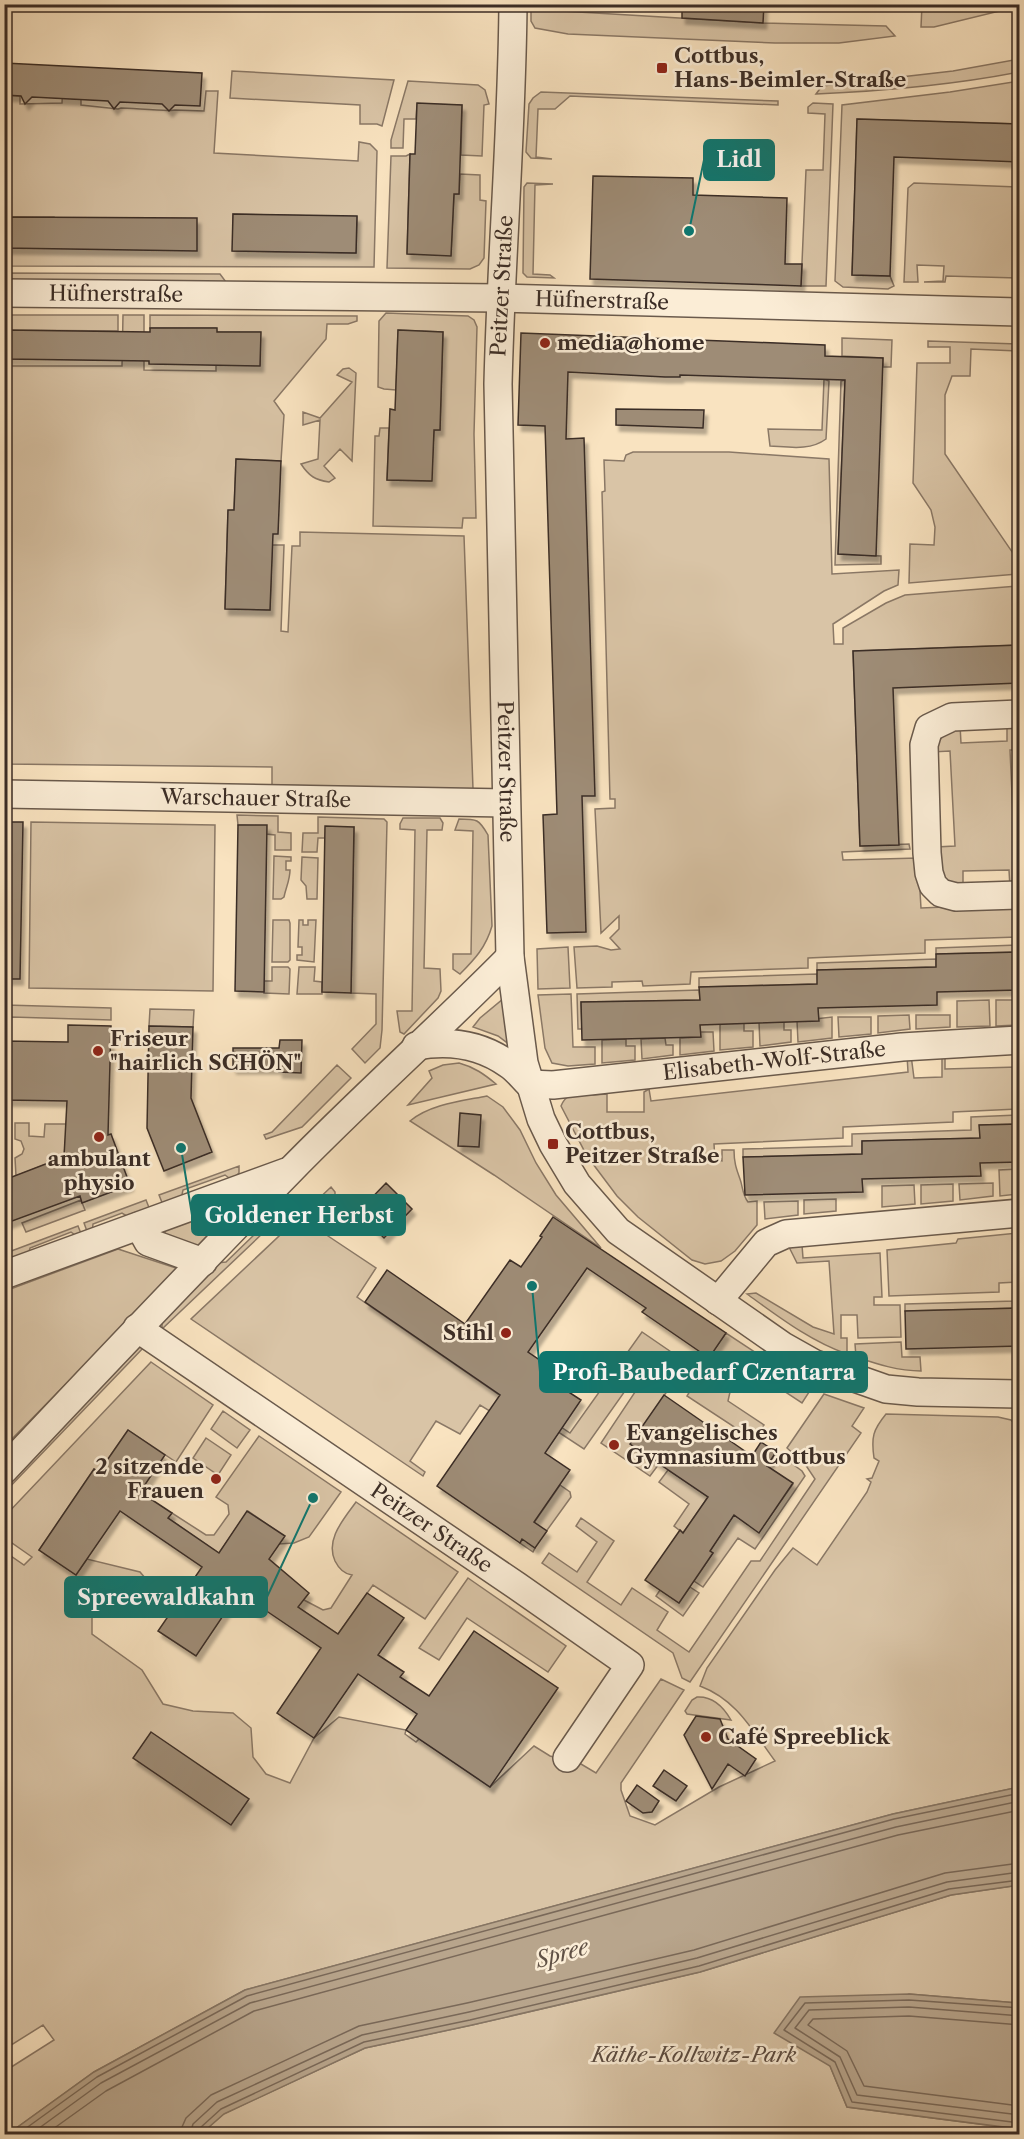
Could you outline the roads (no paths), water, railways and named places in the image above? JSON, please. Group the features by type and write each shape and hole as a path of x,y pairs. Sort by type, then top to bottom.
{"street":[{"name":"Peitzer Straße","path":"510,957 497,434 500,298 513,4"},
{"name":"Hüfnerstraße","path":"4,293 500,298 1020,312"},
{"path":"1020,714 952,717 929,728 924,745 928,862 933,885 941,893 956,897 1020,895"},
{"name":"Warschauer Straße","path":"4,794 506,803"},
{"path":"4,1470 137,1328 290,1171 510,957"},
{"path":"510,957 524,1063 541,1119 577,1184 618,1231 783,1346 815,1364 886,1389 918,1392 1020,1394"},
{"name":"Elisabeth-Wolf-Straße","path":"529,1084 553,1085 902,1047 1020,1040"},
{"path":"416,1046 439,1042 482,1050 508,1064 529,1084"},
{"path":"4,1275 290,1171"},
{"path":"718,1301 766,1243 786,1234 1020,1213"},
{"path":"140,1226 148,1242 203,1262"},
{"name":"Peitzer Straße","path":"137,1328 518,1586 630,1665 567,1758"}],"water":[{"name":"Spree","path":"1019,1787 1019,1885 951,1895 700,1972 365,2048 224,2114 201,2134 8,2134 94,2072 245,1990 893,1814"},
{"path":"909,1994 1019,2003 1019,2129 847,2107 830,2066 774,2033 800,1997"}],"place":[{"name":"Cottbus, Hans-Beimler-Straße","path":"662,68"},
{"name":"Lidl","path":"689,231"},
{"name":"media@home","path":"545,343"},
{"name":"Friseur \"hairlich SCHÖN\"","path":"98,1051"},
{"name":"ambulant physio","path":"99,1137"},
{"name":"Cottbus, Peitzer Straße","path":"553,1144"},
{"name":"Goldener Herbst","path":"181,1148"},
{"name":"Profi-Baubedarf Czentarra","path":"532,1286"},
{"name":"Stihl","path":"506,1333"},
{"name":"Evangelisches Gymnasium Cottbus","path":"614,1445"},
{"name":"2 sitzende Frauen","path":"216,1479"},
{"name":"Spreewaldkahn","path":"313,1498"},
{"name":"Café Spreeblick","path":"706,1737"}],"park label":[{"name":"Käthe-Kollwitz-Park","path":"694,2055"}]}
